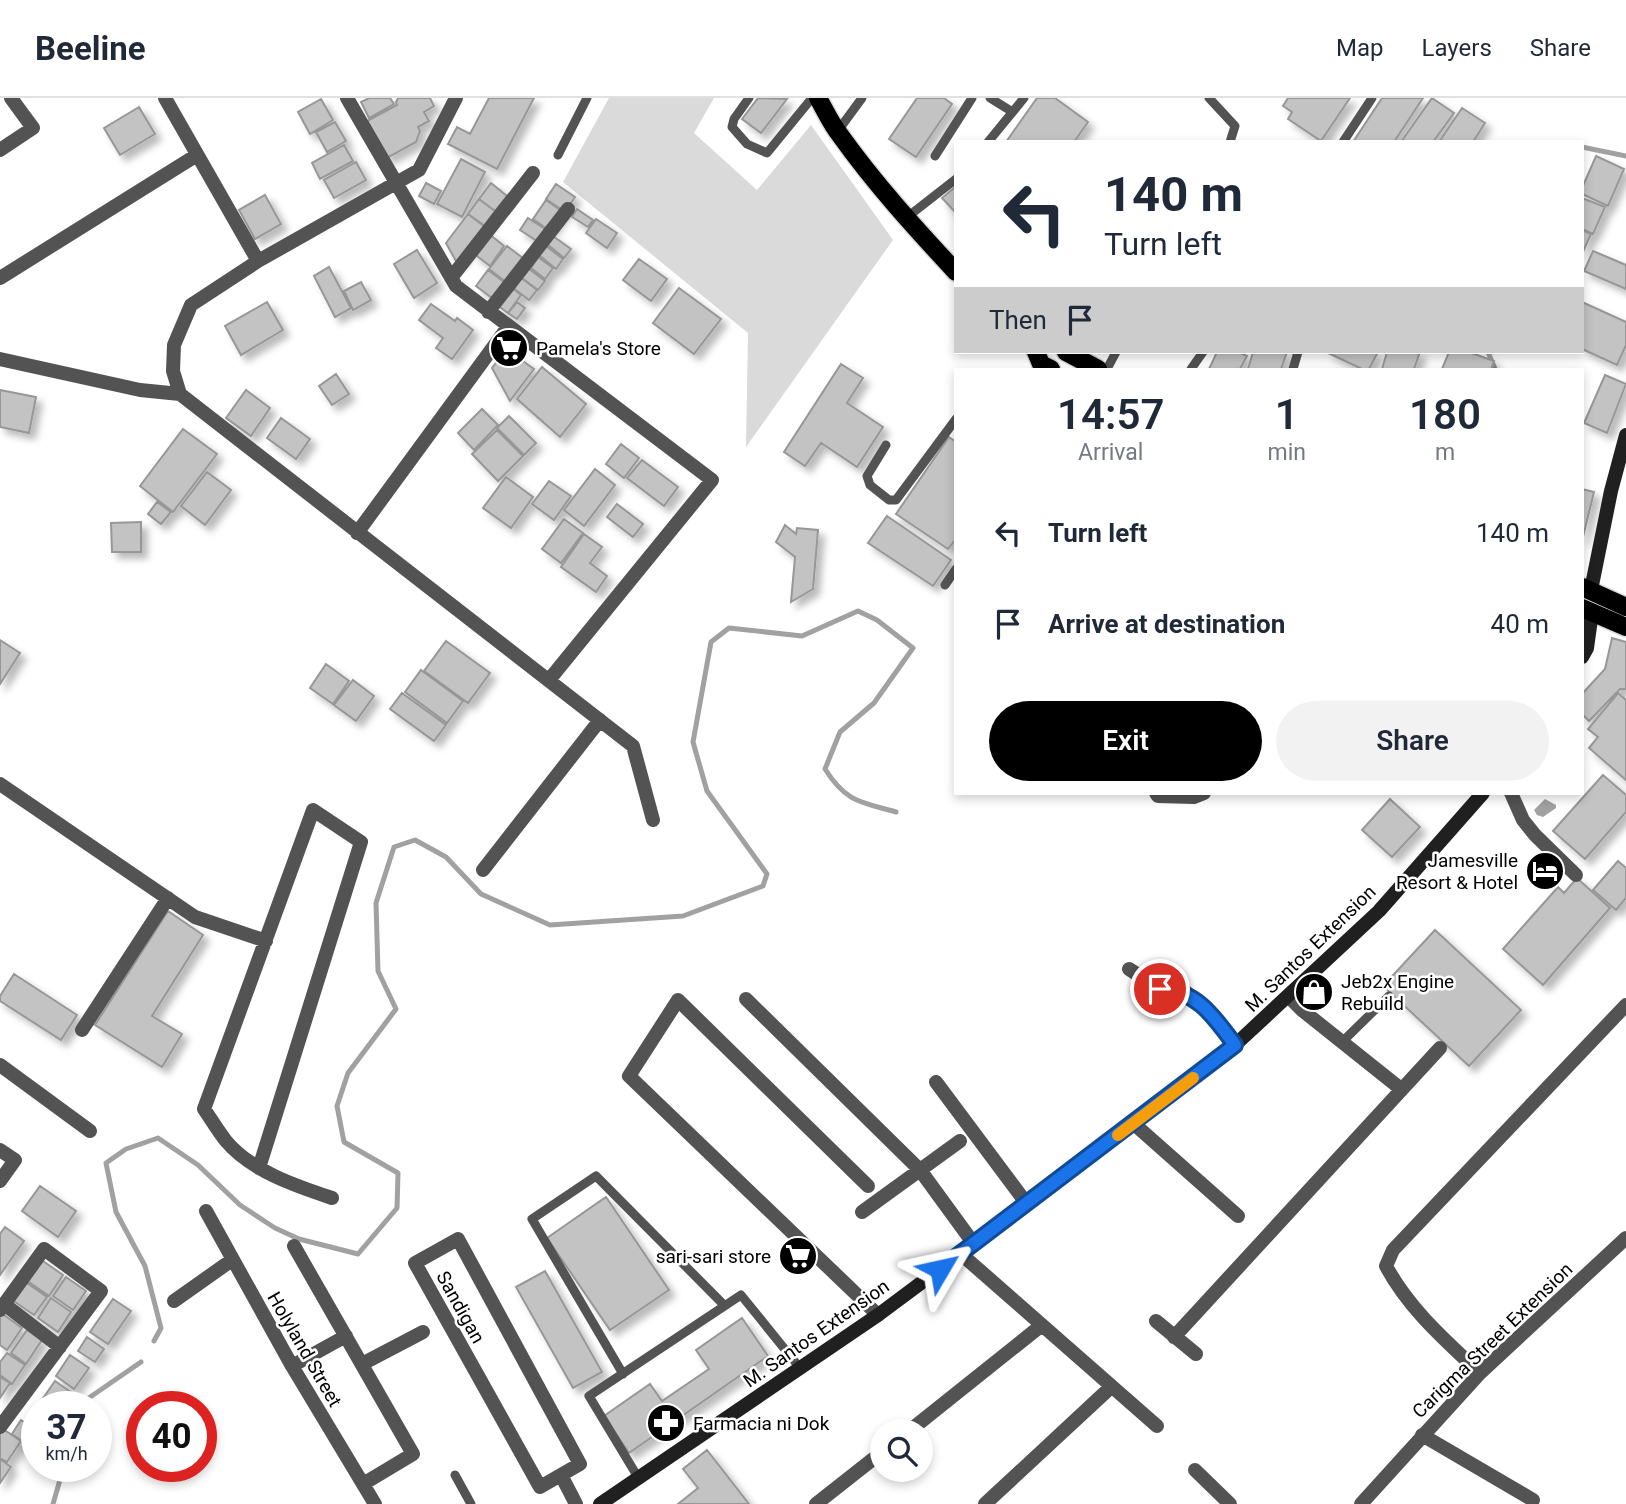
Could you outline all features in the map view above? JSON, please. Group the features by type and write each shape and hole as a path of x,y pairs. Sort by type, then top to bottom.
{"main road":[{"path":"818,98 837,132 906,218 954,270"},
{"path":"1070,354 1096,368"},
{"path":"1586,589 1626,607"},
{"path":"1587,610 1626,627"}],"street":[{"path":"0,150 33,128 10,98"},
{"path":"164,98 258,261"},
{"path":"347,98 456,286 712,480 549,680"},
{"path":"180,394 173,371 174,345 191,305 258,261 419,170 456,98"},
{"path":"0,278 197,155"},
{"path":"451,278 533,173"},
{"path":"488,312 568,209"},
{"path":"358,533 508,327"},
{"path":"0,359 140,390 180,394 633,746 653,820"},
{"path":"1586,589 1626,435"},
{"path":"1584,653 1587,648 1587,610"},
{"path":"483,870 600,720"},
{"path":"0,785 195,917 266,942"},
{"path":"1157,795 1199,795"},
{"name":"M. Santos Extension","path":"600,1504 878,1315 1027,1205 1235,1045 1379,911 1481,795"},
{"path":"1512,795 1523,820 1535,835 1576,875"},
{"path":"259,1168 361,842 313,810 204,1109 227,1143 259,1168 332,1198"},
{"path":"82,1030 168,898"},
{"path":"1129,969 1160,989 1187,993 1216,1020 1235,1045"},
{"path":"1289,996 1401,1089"},
{"path":"746,999 919,1170 974,1244"},
{"path":"868,1186 678,1000 629,1076 878,1315"},
{"path":"1480,1373 1437,1333 1401,1293 1386,1266 1393,1250 1626,1005"},
{"path":"1174,1337 1440,1048"},
{"path":"0,1065 90,1131"},
{"path":"936,1082 1027,1205"},
{"path":"1133,1123 1238,1216"},
{"path":"862,1212 960,1141"},
{"path":"0,1150 15,1160 0,1181"},
{"name":"Holyland Street","path":"205,1211 292,1366 375,1504"},
{"name":"Carigma Street Extension","path":"1361,1504 1480,1373 1626,1238"},
{"name":"Sandigan","path":"458,1239 580,1464 561,1475 540,1487 415,1263 458,1239"},
{"path":"294,1246 413,1454 363,1484"},
{"path":"0,1427 60,1347 101,1291 44,1249 2,1307 60,1347"},
{"path":"961,1254 1157,1426"},
{"path":"174,1301 232,1260"},
{"path":"1156,1321 1196,1354"},
{"path":"924,1419 1042,1325"},
{"path":"362,1364 423,1332"},
{"path":"292,1366 346,1336"},
{"path":"985,1504 1111,1387"},
{"path":"1422,1435 1533,1500"},
{"path":"816,1504 870,1461"},
{"path":"1195,1470 1230,1504"},
{"path":"561,1475 576,1504"}],"lane":[{"path":"558,155 587,98"},
{"path":"749,98 732,127 747,144 767,153 812,98"},
{"path":"837,132 862,98"},
{"path":"935,156 972,98"},
{"path":"990,98 1011,111"},
{"path":"989,140 1024,98"},
{"path":"1209,98 1235,125 1231,140"},
{"path":"1344,140 1372,98"},
{"path":"906,218 954,181"},
{"path":"887,445 867,476 870,485 889,500 896,500 954,422"},
{"path":"945,585 954,572"},
{"path":"1342,1042 1389,996"},
{"path":"623,1374 532,1219 596,1176 724,1305"},
{"path":"639,1479 589,1396 741,1295 800,1368"},
{"path":"455,1475 471,1504"}],"shaded area":[{"path":"609,98 714,98 694,133 757,190 811,125 893,240 746,447 748,333 563,182"},
{"path":"1545,799 1556,805 1556,808 1543,817 1537,815 1534,810"}],"building":[{"path":"369,98 390,98 394,104 369,118 361,102"},
{"path":"398,98 430,98 434,106 424,112 429,121 418,127 420,131 416,142 387,158 367,121 397,105"},
{"path":"489,98 534,98 497,169 448,144 457,127 470,134"},
{"path":"758,98 787,99 761,133 742,119"},
{"path":"917,98 944,98 952,104 916,157 889,139"},
{"path":"1037,98 1055,98 1088,122 1075,140 1007,140"},
{"path":"1288,98 1350,98 1322,140 1288,119 1292,112 1283,106"},
{"path":"1382,98 1423,98 1395,140 1354,140"},
{"path":"1432,98 1454,113 1434,140 1402,140"},
{"path":"321,99 333,120 310,134 298,112"},
{"path":"139,107 155,134 120,155 104,128"},
{"path":"1462,108 1485,123 1474,140 1440,140"},
{"path":"335,122 346,141 327,152 316,132"},
{"path":"344,145 353,161 320,179 312,163"},
{"path":"1596,156 1624,169 1608,206 1584,195 1584,183"},
{"path":"461,159 485,172 462,217 437,204"},
{"path":"356,162 366,180 334,198 324,180"},
{"path":"426,183 441,191 434,204 419,196"},
{"path":"491,183 507,196 495,211 479,199"},
{"path":"556,184 575,197 565,212 546,199"},
{"path":"954,188 954,211 942,198"},
{"path":"265,195 281,224 255,239 239,210"},
{"path":"479,199 495,211 484,226 468,214"},
{"path":"1584,199 1605,207 1593,234 1584,230"},
{"path":"546,200 563,212 550,231 533,219"},
{"path":"577,209 593,220 588,227 572,217"},
{"path":"468,214 485,226 457,263 446,243"},
{"path":"528,218 545,229 537,241 520,230"},
{"path":"596,219 617,233 607,248 586,233"},
{"path":"1584,231 1591,234 1584,250"},
{"path":"488,233 504,246 490,266 473,253"},
{"path":"553,236 571,249 564,258 547,244"},
{"path":"507,246 524,259 506,282 489,269"},
{"path":"546,246 563,259 556,269 539,255"},
{"path":"417,250 437,283 414,298 394,264"},
{"path":"1593,251 1626,265 1626,289 1584,271"},
{"path":"538,257 553,268 545,279 531,268"},
{"path":"639,259 667,279 651,301 623,280"},
{"path":"329,267 351,308 335,317 314,276"},
{"path":"529,269 545,281 538,290 522,278"},
{"path":"488,270 504,282 492,298 476,286"},
{"path":"520,277 537,290 529,300 512,287"},
{"path":"361,282 371,300 353,310 344,291"},
{"path":"511,287 521,295 508,313 497,305"},
{"path":"679,288 721,319 694,354 653,323"},
{"path":"267,302 283,330 241,355 225,326"},
{"path":"517,302 525,308 517,319 508,313"},
{"path":"1584,303 1626,322 1626,345 1617,365 1584,350"},
{"path":"431,304 473,330 452,359 436,348 443,338 419,320"},
{"path":"506,349 534,369 510,401 492,368"},
{"path":"1216,354 1247,356 1241,368 1209,368"},
{"path":"1252,354 1286,354 1281,368 1248,368"},
{"path":"1330,354 1377,354 1370,368 1360,368"},
{"path":"1386,354 1419,354 1414,368 1382,368"},
{"path":"1448,354 1475,354 1494,361 1491,368 1442,368"},
{"path":"841,364 863,378 847,403 883,427 857,467 821,443 805,466 784,452"},
{"path":"542,367 586,404 560,437 517,399"},
{"path":"336,374 349,394 332,405 319,386"},
{"path":"1605,375 1626,384 1607,433 1584,423"},
{"path":"0,390 36,397 29,433 0,427"},
{"path":"246,390 270,408 251,436 226,418"},
{"path":"482,409 498,425 474,450 458,433"},
{"path":"509,416 536,443 524,455 497,428"},
{"path":"281,418 310,439 296,459 267,438"},
{"path":"183,429 217,454 173,512 140,486"},
{"path":"497,430 523,456 498,481 472,454"},
{"path":"949,437 954,441 954,542 948,549 896,514"},
{"path":"621,444 639,458 624,478 606,464"},
{"path":"642,460 678,487 664,506 627,478"},
{"path":"595,469 615,485 584,526 564,510"},
{"path":"207,472 231,490 205,525 181,506"},
{"path":"506,477 533,497 511,528 483,508"},
{"path":"549,481 571,496 554,520 532,504"},
{"path":"1584,490 1594,492 1584,533"},
{"path":"157,502 171,512 161,524 148,514"},
{"path":"617,504 643,524 633,537 607,517"},
{"path":"887,516 951,560 933,586 868,543"},
{"path":"564,519 583,533 561,563 542,549"},
{"path":"141,522 141,552 112,552 111,523"},
{"path":"785,525 796,534 797,528 818,530 813,589 791,602 795,557 776,542"},
{"path":"584,534 602,547 590,563 607,576 596,592 561,567"},
{"path":"1612,638 1626,642 1626,689 1620,689 1589,721 1584,716 1584,692 1605,669"},
{"path":"0,640 20,653 0,684"},
{"path":"446,641 490,673 468,703 424,671"},
{"path":"326,664 349,681 333,704 310,688"},
{"path":"421,670 463,701 447,723 405,692"},
{"path":"353,680 374,696 356,721 334,705"},
{"path":"402,693 446,725 434,741 390,709"},
{"path":"1618,693 1626,700 1626,780 1589,748 1598,737 1588,729"},
{"path":"1603,775 1626,795 1626,812 1585,859 1553,831"},
{"path":"1390,799 1420,827 1392,857 1362,830"},
{"path":"1618,861 1626,868 1626,898 1616,910 1593,890"},
{"path":"1577,878 1610,908 1543,985 1503,949 1558,887 1564,893"},
{"path":"168,911 203,935 152,1016 182,1034 162,1067 95,1025"},
{"path":"1435,930 1521,1010 1469,1066 1383,986"},
{"path":"14,974 77,1015 61,1040 0,1001 0,996"},
{"path":"40,1186 76,1211 58,1237 22,1211"},
{"path":"606,1197 669,1290 610,1330 547,1238"},
{"path":"5,1227 24,1241 0,1275 0,1234"},
{"path":"40,1259 63,1275 49,1296 26,1280"},
{"path":"545,1271 602,1372 573,1388 516,1287"},
{"path":"66,1277 86,1291 73,1310 53,1296"},
{"path":"24,1281 47,1297 34,1315 12,1300"},
{"path":"51,1298 71,1312 58,1332 38,1318"},
{"path":"113,1299 131,1311 108,1344 90,1332"},
{"path":"0,1312 22,1328 7,1350 0,1345"},
{"path":"742,1318 768,1356 629,1453 604,1416 650,1384 662,1401 709,1369 696,1350"},
{"path":"27,1330 42,1340 26,1364 11,1353"},
{"path":"87,1337 104,1349 95,1362 78,1351"},
{"path":"7,1353 25,1365 12,1384 0,1375 0,1362"},
{"path":"70,1355 89,1368 74,1389 56,1376"},
{"path":"0,1377 10,1383 0,1398"},
{"path":"55,1381 69,1391 48,1391"},
{"path":"21,1420 21,1440 12,1434"},
{"path":"3,1429 21,1441 7,1462 0,1458 0,1434"},
{"path":"707,1450 749,1504 678,1504 698,1488 683,1469"},
{"path":"0,1459 11,1467 0,1483"}],"waterway":[{"path":"1584,147 1626,156"},
{"path":"1489,354 1495,368"},
{"path":"154,1341 161,1328 145,1266 116,1212 106,1163 126,1149 158,1138 198,1165 240,1205 275,1228 299,1239 358,1254 397,1208 398,1173 344,1142 337,1106 348,1073 396,1009 378,971 376,903 394,847 415,840 446,857 481,894 550,925 683,916 763,886 767,874 707,791 693,742 711,642 729,628 802,636 858,611 877,620 913,648 874,703 840,732 825,769 840,788 855,799 896,812"},
{"path":"99,1391 141,1362"},
{"path":"53,1504 59,1482"}],"slow traffic":[{"path":"1118,1135 1193,1078"}],"place":[{"name":"Pamela's Store","path":"509,348"},
{"name":"Jamesville Resort & Hotel","path":"1545,871"},
{"name":"Jeb2x Engine Rebuild","path":"1314,992"},
{"name":"sari-sari store","path":"798,1256"},
{"name":"Farmacia ni Dok","path":"666,1423"}],"route":[{"path":"940,1269 1235,1045 1216,1020 1187,993 1160,989"}]}
